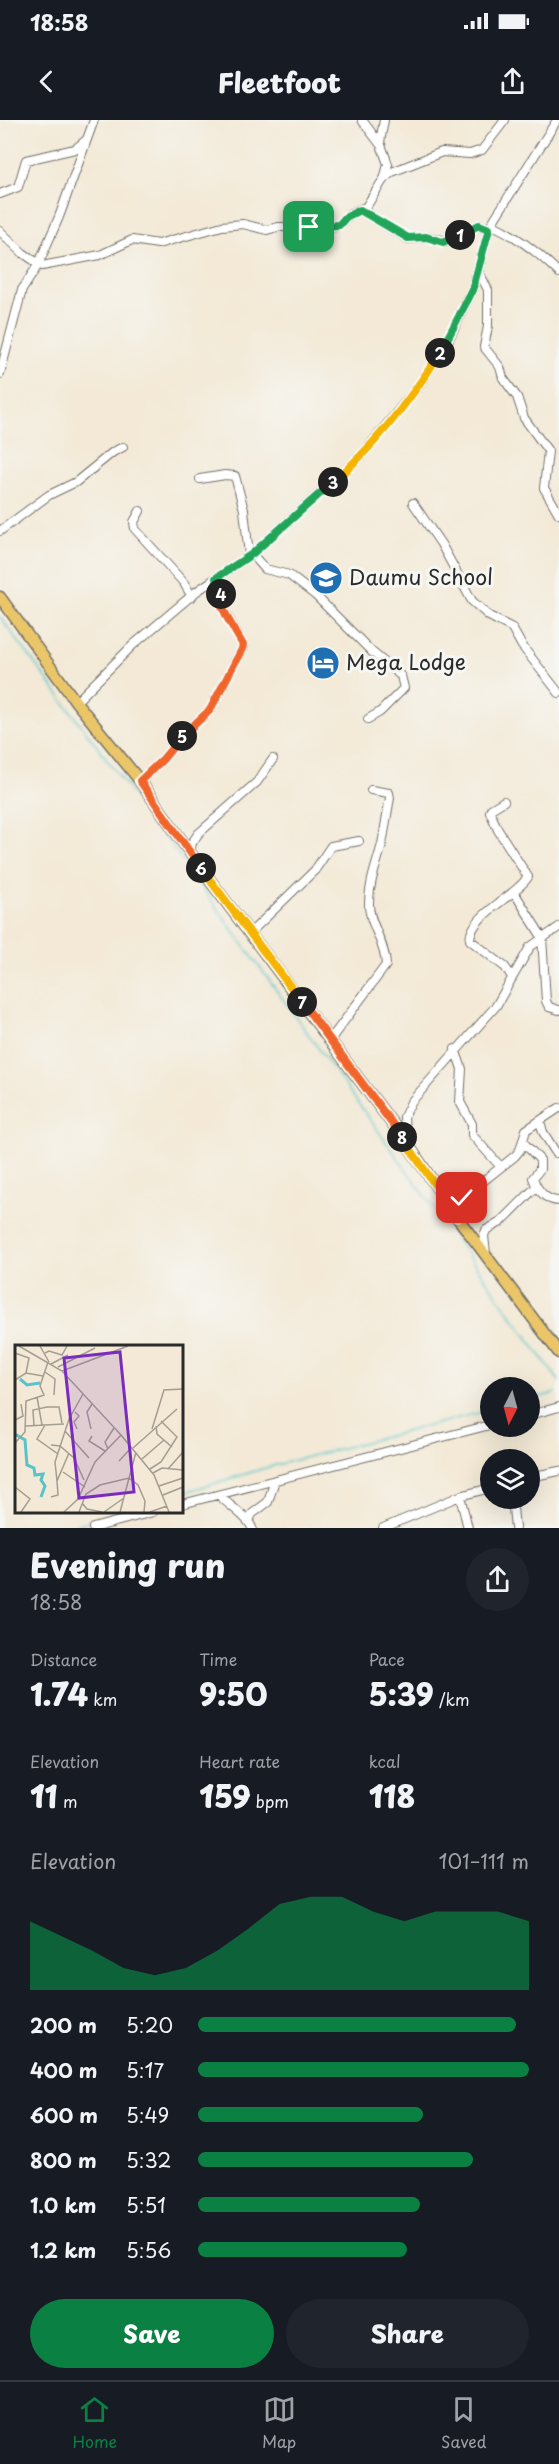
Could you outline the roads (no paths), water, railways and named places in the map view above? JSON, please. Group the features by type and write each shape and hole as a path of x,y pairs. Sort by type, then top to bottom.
{"main road":[{"path":"0,597 76,702 140,781 190,850 203,872 406,1142 457,1217 559,1353"}],"street":[{"path":"0,374 22,290 38,265 59,218 94,120"},
{"path":"362,120 381,145 388,164 384,180"},
{"path":"381,145 384,120"},
{"path":"0,231 10,243 38,265 45,266 100,255 132,240 158,244 222,226 243,224 267,230 278,227 330,227 339,225 346,217 368,205 392,172 442,152 470,154 482,150 505,120"},
{"path":"76,702 133,645 216,578 250,554 361,456 420,384 447,343 472,291 490,226 557,120"},
{"path":"0,194 18,187 26,160 75,149 86,140"},
{"path":"360,210 411,239 426,237 447,242 474,226 482,225 504,230 539,254 559,273"},
{"path":"478,270 488,290 488,326 484,347 500,367 503,378 517,397 524,418 548,451 544,488 559,514"},
{"path":"0,531 49,495 76,482 113,452 123,447"},
{"path":"200,479 225,475 235,476 244,510 250,554 265,569 289,575 315,595 372,652 401,676 404,688 381,712 368,719"},
{"path":"413,503 441,544 472,601 489,616 512,628 522,646 559,693"},
{"path":"140,511 134,522 135,529 184,583 192,597"},
{"path":"140,781 163,759 187,730 210,710 242,649 243,645 221,604 220,587 216,578"},
{"path":"190,850 198,834 257,782 273,759"},
{"path":"330,1040 385,970 386,965 382,941 370,915 368,904 372,874 382,845 390,798 389,793 371,790"},
{"path":"504,801 490,812 507,846 528,874 527,880 477,922 469,936 470,940 504,967 512,977"},
{"path":"250,933 315,870 331,846 359,841"},
{"path":"514,892 542,937 546,1001 549,1007 559,1010"},
{"path":"406,1142 404,1117 411,1102 455,1049 496,1006 525,953 542,937 559,927"},
{"path":"455,1049 462,1069 460,1102 472,1124 472,1135 501,1167"},
{"path":"457,1217 462,1198 515,1156 523,1142 526,1130 559,1108"},
{"path":"540,1121 543,1132 558,1152 541,1165 533,1178 536,1187 548,1199 559,1201"},
{"path":"523,1142 540,1160 541,1165"},
{"path":"486,1254 486,1230 501,1222 536,1187"},
{"path":"540,1412 559,1407"},
{"path":"183,1504 480,1428"},
{"path":"540,1475 559,1470"},
{"path":"219,1494 228,1506 250,1524 252,1514 268,1502 274,1480"},
{"path":"383,1528 460,1496 480,1491"},
{"path":"460,1496 468,1528"},
{"path":"513,1509 515,1528"},
{"path":"93,1528 149,1513"}],"waterway":[{"path":"0,617 193,874"},
{"path":"196,879 559,1381"},
{"path":"540,1397 556,1393"},
{"path":"183,1493 272,1466 480,1413"},
{"path":"66,1528 118,1513"}],"place":[{"name":"Daumu School","path":"326,578"},
{"name":"Mega Lodge","path":"323,663"}]}
